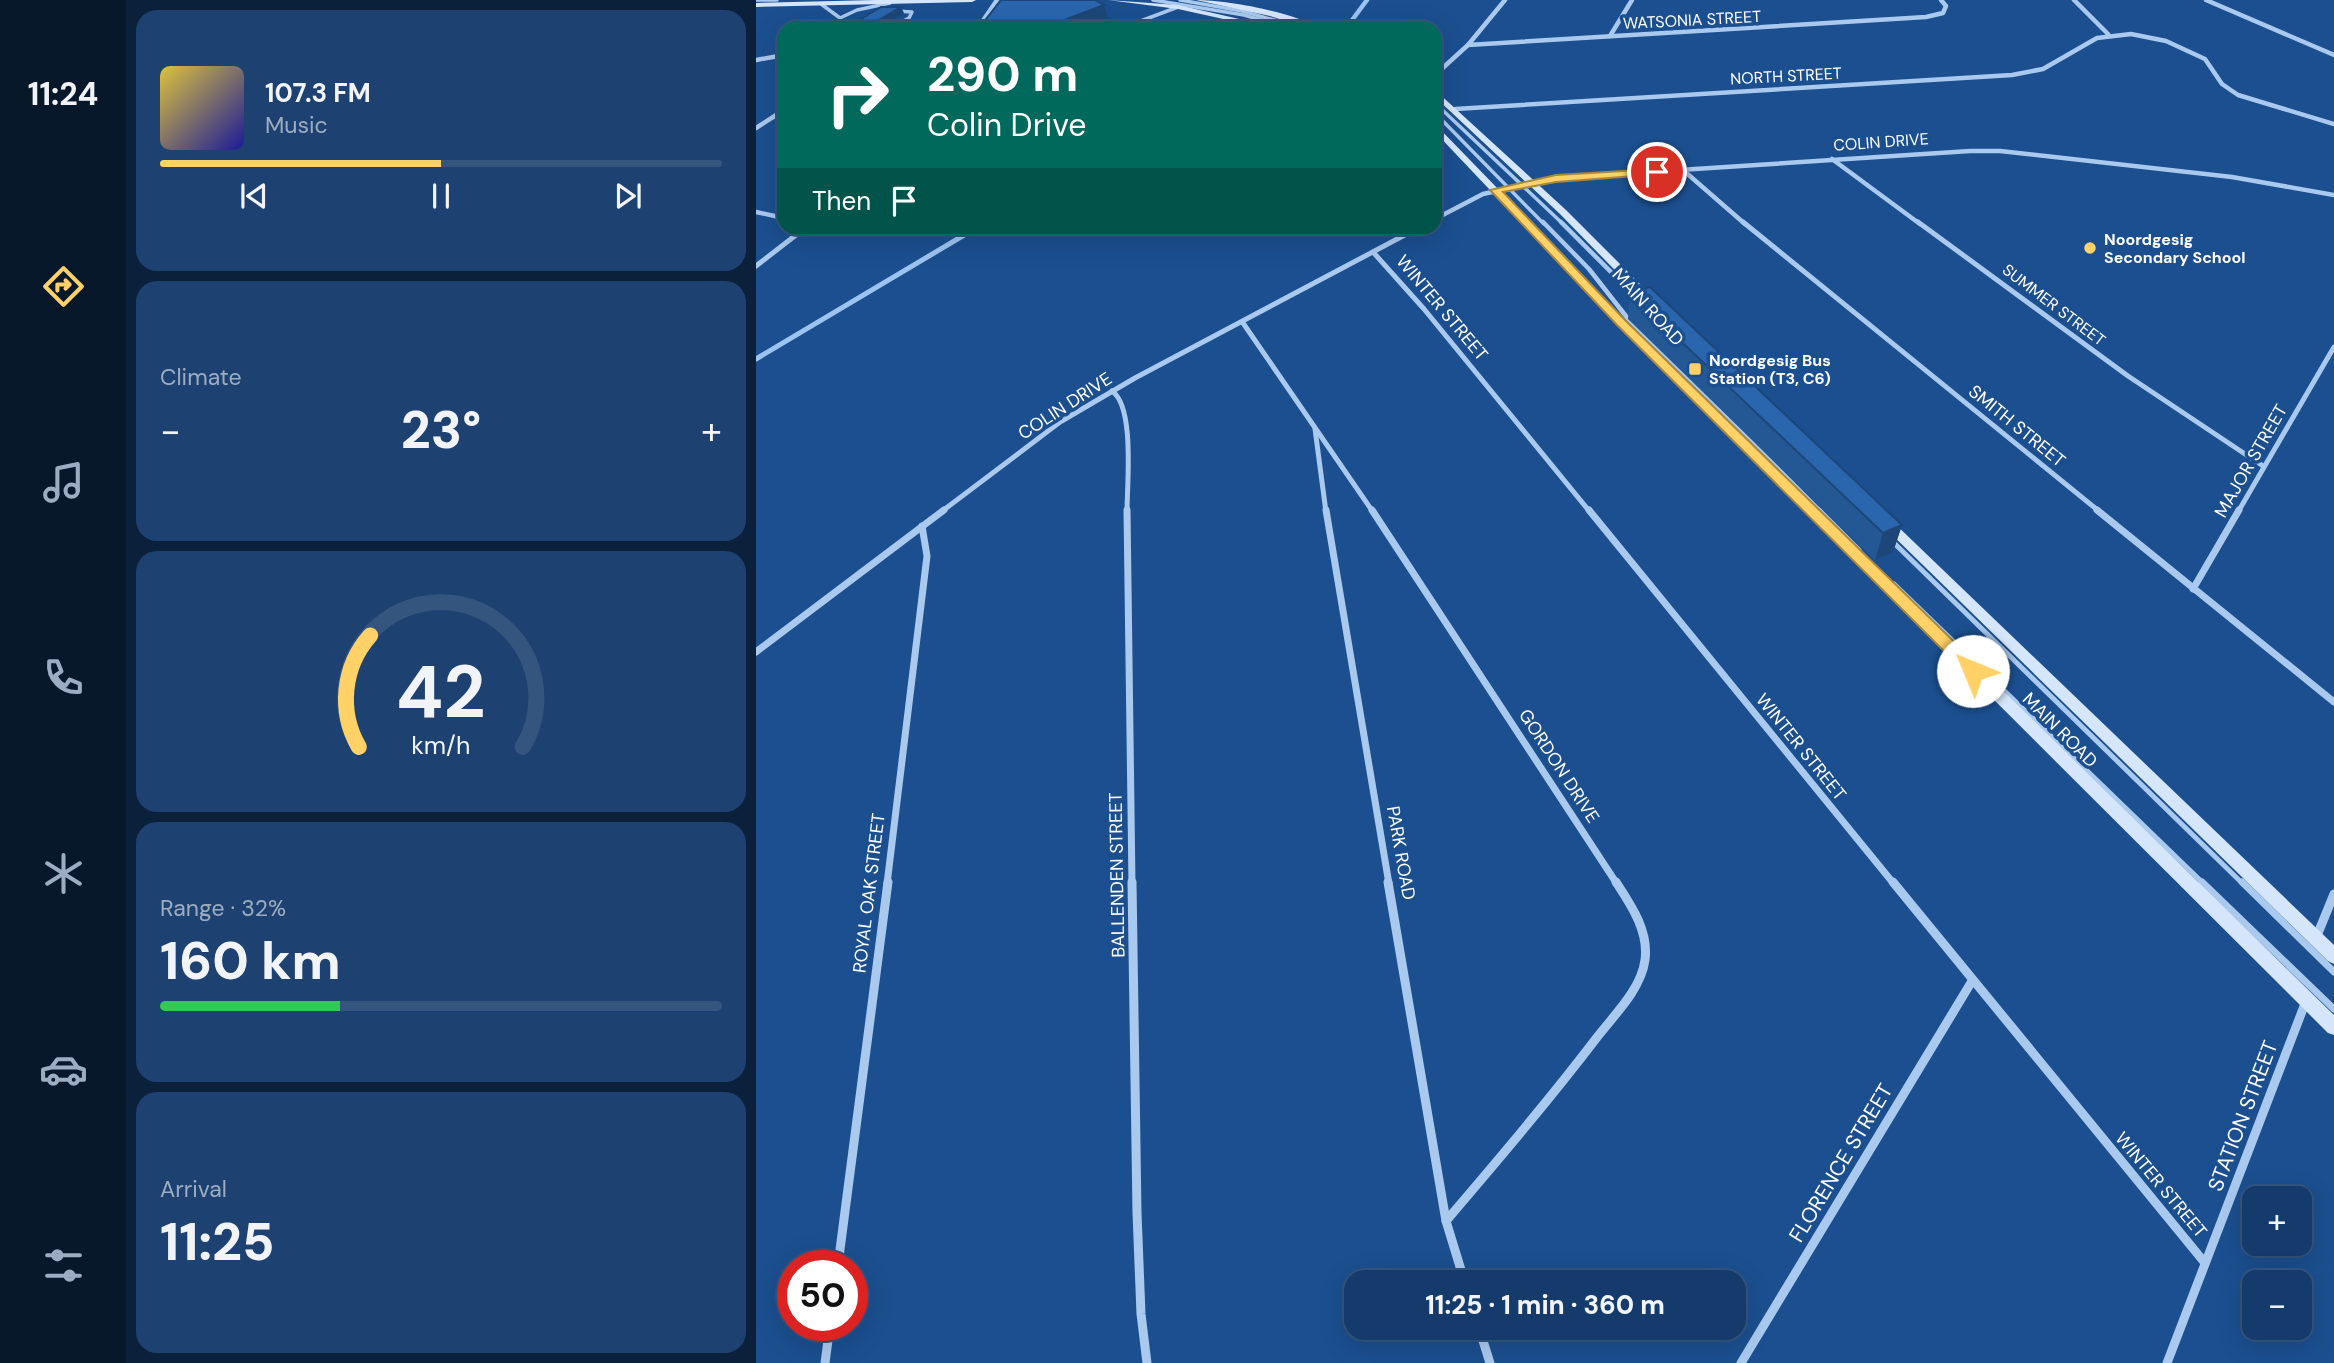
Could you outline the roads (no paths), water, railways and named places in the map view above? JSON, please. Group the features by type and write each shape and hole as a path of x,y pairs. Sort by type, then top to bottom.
{"main road":[{"path":"756,3 972,0"},
{"path":"1112,0 1179,3 1247,21"},
{"path":"1200,0 1254,10 1289,21"},
{"path":"1442,98 1528,183"},
{"path":"1442,133 1501,188"},
{"name":"MAIN ROAD","path":"1528,183 1666,316"},
{"name":"MAIN ROAD","path":"1501,188 1621,322 2334,1027"},
{"name":"MAIN ROAD","path":"1873,510 2334,956"}],"street":[{"path":"983,21 997,0"},
{"path":"1442,69 1468,46 1505,0"},
{"path":"1610,36 1632,0"},
{"name":"WATSONIA STREET","path":"1468,46 1926,17 1943,13 1946,6 1941,0"},
{"path":"2074,0 2108,34 2148,36 2189,50 2205,59 2222,84 2238,95 2334,124"},
{"path":"2206,0 2334,55"},
{"name":"NORTH STREET","path":"1455,109 2012,75 2043,69 2087,42 2108,34"},
{"path":"756,60 777,56"},
{"path":"756,128 777,114"},
{"name":"COLIN DRIVE","path":"1442,216 1501,188 1528,183 1832,159 2000,151 2232,177 2334,195"},
{"name":"SUMMER STREET","path":"1832,159 2128,376 2263,466"},
{"name":"SMITH STREET","path":"1683,170 1708,194 2334,702"},
{"path":"756,212 777,216"},
{"path":"756,266 796,235"},
{"name":"COLIN DRIVE","path":"756,652 1060,422 1112,391 1405,235"},
{"name":"WINTER STREET","path":"1373,252 1433,320 2205,1263"},
{"name":"GORDON DRIVE","path":"1243,323 1315,426 1633,908 1643,930 1646,951 1644,968 1636,986 1569,1075 1446,1221"},
{"name":"MAJOR STREET","path":"2193,589 2334,347"},
{"name":"BALLENDEN STREET","path":"1112,391 1119,396 1126,413 1137,1200 1141,1314 1147,1363"},
{"name":"PARK ROAD","path":"1315,426 1331,547 1446,1221 1461,1270"},
{"name":"ROYAL OAK STREET","path":"840,1250 927,556 922,526"},
{"path":"2316,938 2334,894"},
{"name":"FLORENCE STREET","path":"1741,1363 1972,981"},
{"name":"STATION STREET","path":"2167,1363 2306,1000"},
{"path":"1483,1340 1490,1363"},
{"path":"825,1363 828,1341"}],"lane":[{"path":"756,3 777,0"},
{"path":"1153,0 1265,21"},
{"path":"821,4 840,18 857,10 895,2"},
{"path":"1138,21 1179,3 1242,11 1283,21"},
{"path":"886,11 912,12 909,18 903,21"},
{"path":"1442,109 1528,183"},
{"path":"1442,121 1501,188"},
{"name":"MAIN ROAD","path":"1528,183 1639,300"},
{"name":"MAIN ROAD","path":"1501,188 1589,269 1629,320 1866,556 2334,1009"},
{"name":"MAIN ROAD","path":"1885,534 2334,972"}],"waterway":[{"path":"1351,21 1367,0"},
{"path":"756,359 964,235"}],"place":[{"name":"Noordgesig Secondary School","path":"2090,248"},
{"name":"Noordgesig Bus Station (T3, C6)","path":"1695,369"}]}
